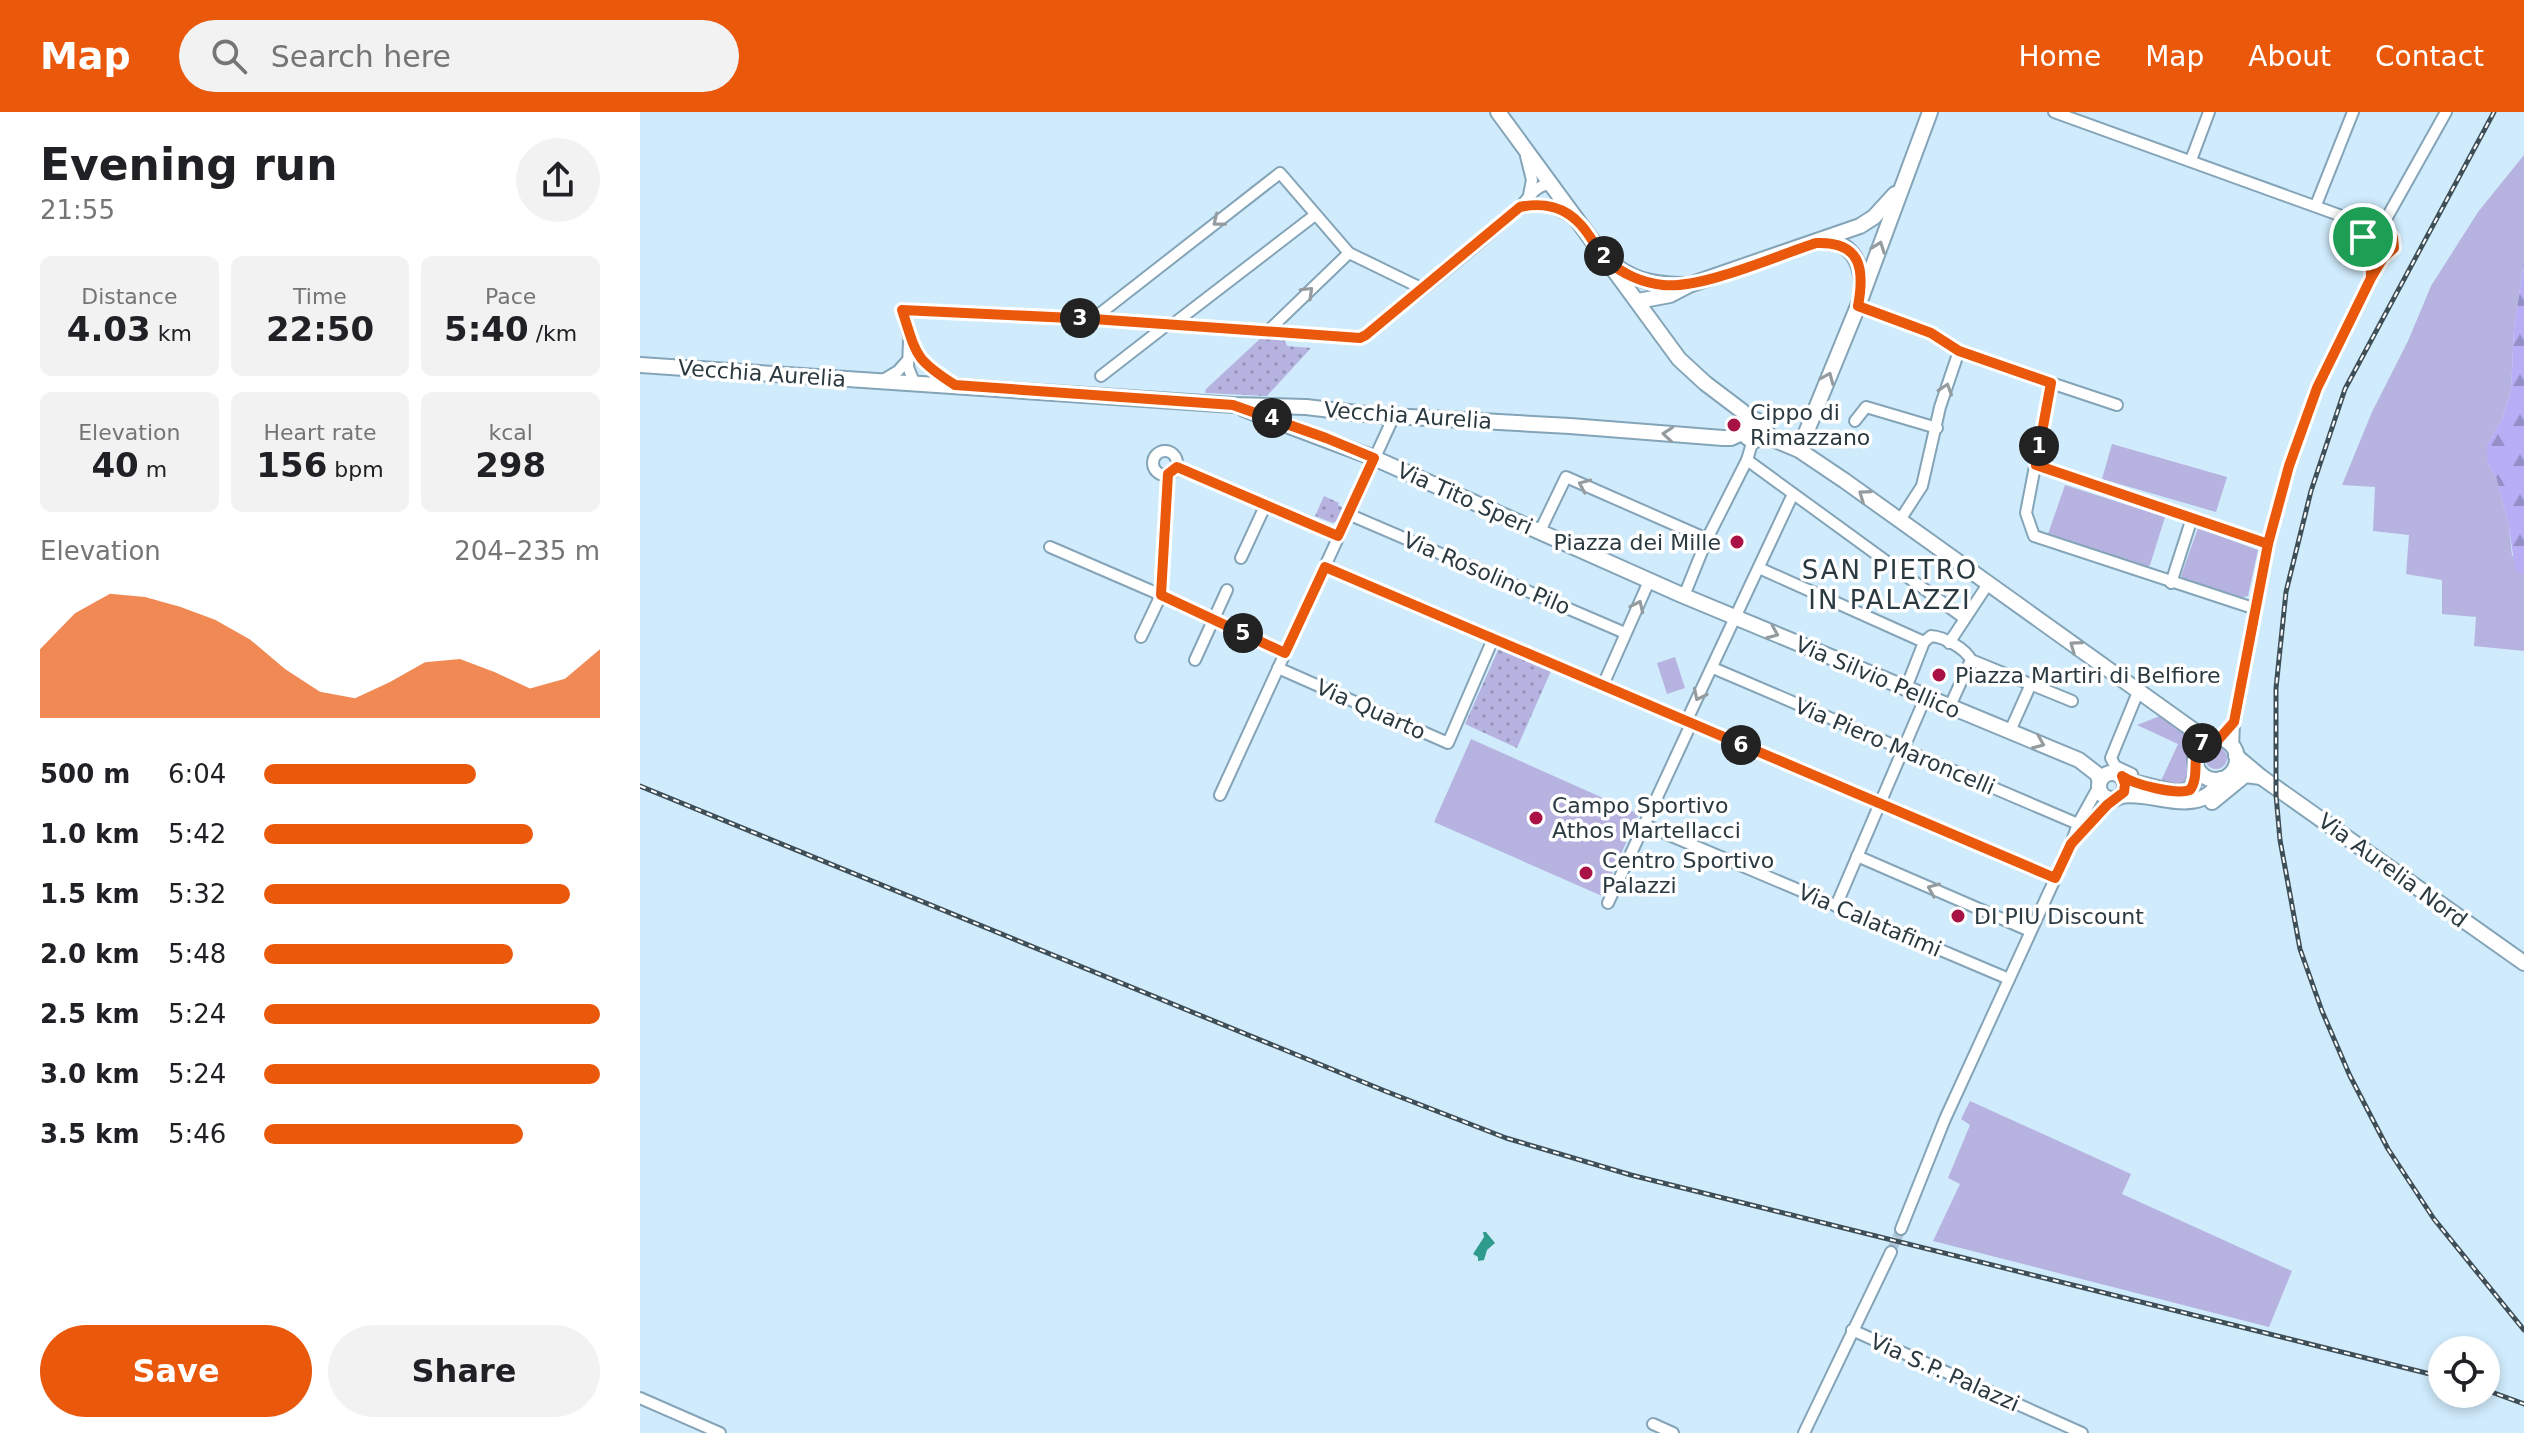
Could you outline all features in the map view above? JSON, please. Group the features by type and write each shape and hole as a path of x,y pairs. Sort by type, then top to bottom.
{"main road":[{"path":"1498,112 1691,371 1742,411 1752,431 1799,450 2138,692 2235,752 2231,773 2221,779 2214,790 2202,798 2178,803"},
{"path":"1799,450 1858,306 1930,112"},
{"path":"1637,300 1670,295 1689,285 1851,230 1874,217 1901,188"},
{"path":"1816,243 1841,244 1857,260 1862,284 1858,306"},
{"path":"1606,259 1628,274 1662,285"},
{"path":"1637,300 1651,288 1689,285"},
{"name":"Vecchia Aurelia","path":"640,365 1233,405 1306,407 1333,412 1723,438 1752,431"},
{"name":"Via Tito Speri","path":"1233,405 1374,458 1650,579"},
{"path":"1302,430 1296,418 1306,407"},
{"name":"Via Silvio Pellico","path":"1650,579 1736,618 2079,760 2097,774 2099,784"},
{"path":"2213,739 2197,749 2197,770 2192,788 2178,793 2109,773 2099,784 2105,797 2145,794 2178,803 2203,805 2215,800 2245,775 2261,777"},
{"name":"Via Aurelia Nord","path":"2235,752 2261,777 2524,963"},
{"path":"2197,770 2207,778 2221,779"},
{"path":"2119,797 2125,788 2122,776"}],"street":[{"path":"2054,112 2067,114 2382,230 2394,248 2383,258 2371,278 2317,388 2289,466 2268,544 2234,722 2235,752"},
{"path":"2191,160 2209,112"},
{"path":"2316,205 2353,112"},
{"path":"2382,230 2446,112"},
{"path":"1521,143 1532,180 1530,200"},
{"path":"1093,319 1280,173 1349,253 1423,289"},
{"path":"955,385 921,360 909,339 902,310 1363,337 1530,200 1542,184 1551,184"},
{"path":"1530,200 1550,206 1580,223"},
{"path":"1101,376 1315,215"},
{"path":"2353,219 2369,254 2371,278"},
{"path":"2364,241 2367,233 2382,230"},
{"path":"1267,332 1349,253"},
{"path":"2369,254 2383,258"},
{"path":"1858,306 1931,333 1959,351 2117,405"},
{"path":"909,339 907,361 914,382"},
{"path":"1900,520 1922,486 1940,407 1959,351"},
{"path":"914,382 921,360"},
{"path":"883,380 907,361"},
{"path":"2051,383 2026,513 2034,536 2256,609"},
{"path":"1855,421 1866,407 1937,428"},
{"path":"1220,795 1394,416"},
{"path":"1684,596 1707,539 1747,460 1752,431"},
{"path":"1747,460 1964,618"},
{"path":"2036,465 2268,544"},
{"path":"1141,637 1161,595 1173,470 1266,504 1338,536"},
{"path":"1540,531 1566,477 1707,539"},
{"path":"1608,903 1793,494"},
{"path":"1241,558 1266,504"},
{"name":"Via Rosolino Pilo","path":"1348,514 1625,633"},
{"path":"2171,583 2192,518"},
{"path":"1050,547 1285,653"},
{"path":"1325,567 2055,878"},
{"path":"1759,568 1924,642"},
{"path":"1603,685 1650,579"},
{"path":"1949,643 1988,584"},
{"path":"1195,660 1227,590"},
{"path":"1906,688 1924,642 1934,635 1967,654 1971,660 2072,701"},
{"name":"Via Quarto","path":"1278,668 1448,743 1493,639"},
{"path":"1950,706 1971,660"},
{"name":"Via Piero Maroncelli","path":"1713,668 2078,824"},
{"path":"2010,731 2031,684"},
{"path":"2138,692 2111,761 2142,784"},
{"path":"1836,906 1926,696"},
{"path":"2213,739 2234,722"},
{"path":"1901,1229 1945,1119 2099,784"},
{"path":"2071,844 2107,805 2119,797"},
{"name":"Via Calatafimi","path":"1643,824 2009,979"},
{"path":"1857,856 2030,931"},
{"path":"1804,1433 1891,1252"},
{"name":"Via S.P. Palazzi","path":"1852,1330 2082,1433"},
{"path":"640,1398 716,1432"},
{"path":"1653,1424 1673,1433"}],"shaded area":[{"path":"2524,155 2524,261 2514,329 2511,390 2502,419 2487,445 2487,462 2496,477 2509,526 2512,555 2524,575 2524,651 2474,646 2476,617 2442,614 2442,580 2406,574 2409,535 2373,531 2375,487 2342,485 2372,412 2408,341 2431,286 2478,212"},
{"path":"1262,337 1284,338 1287,346 1311,348 1267,396 1205,393 1206,389"},
{"path":"2112,444 2227,477 2216,512 2102,479"},
{"path":"2065,485 2165,517 2150,565 2147,567 2048,534"},
{"path":"1324,496 1343,508 1338,520 1333,523 1315,516"},
{"path":"2198,528 2258,550 2248,596 2241,598 2183,579 2181,576"},
{"path":"1499,648 1551,671 1517,748 1465,724"},
{"path":"1675,657 1685,688 1667,694 1657,663"},
{"path":"2160,716 2173,719 2192,737 2186,788 2160,783 2178,744 2137,725"},
{"name":"Campo Sportivo Athos Martellacci","path":"1471,739 1639,814 1602,896 1434,822"},
{"path":"2216,747 2224,750 2227,758 2224,766 2216,769 2208,766 2205,758 2208,750"},
{"path":"1970,1101 2131,1174 2122,1194 2292,1271 2269,1327 1933,1241 1960,1184 1948,1178 1970,1125 1961,1119"},
{"path":"1483,1232 1495,1243 1487,1250 1484,1260 1478,1261 1473,1254 1484,1237"}],"green space":[{"path":"2524,261 2524,575 2515,570 2509,526 2496,477 2487,462 2487,445 2502,419 2511,390 2514,329"}],"tunnel":[{"path":"1891,1252 1901,1229"}],"railway":[{"path":"2494,112 2345,389 2311,491 2286,592 2276,688 2276,795 2280,840 2300,949 2350,1076 2388,1149 2434,1219 2524,1330"},
{"path":"640,786 1506,1138 1631,1175 2428,1374"},
{"path":"2500,1395 2524,1404"}],"place":[{"name":"Cippo di Rimazzano","path":"1734,425"},
{"name":"Piazza dei Mille","path":"1737,542"},
{"name":"Piazza Martiri di Belfiore","path":"1939,675"},
{"name":"Campo Sportivo Athos Martellacci","path":"1536,818"},
{"name":"Centro Sportivo Palazzi","path":"1586,873"},
{"name":"DI PIU Discount","path":"1958,916"}],"district":[{"name":"SAN PIETRO IN PALAZZI","path":"1890,585"}],"route":[{"path":"2363,237 2353,219 2391,233 2394,248 2383,258 2371,278 2361,301 2340,338 2317,388 2289,466 2270,536 2268,544 2234,722 2219,739 2207,740 2197,749 2196,780 2190,790 2178,793 2133,782 2122,776 2124,792 2110,802 2071,844 2055,878 1325,567 1285,653 1161,595 1168,474 1177,467 1338,536 1374,458 1233,405 955,385 921,360 909,339 902,310 1093,319 1360,338 1520,207 1533,204 1541,203 1563,212 1580,223 1606,259 1638,279 1662,285 1689,285 1816,243 1833,242 1841,244 1857,260 1862,284 1858,306 1931,333 1959,351 2051,383 2036,465 2268,544 2289,466 2317,388 2340,338 2371,278 2369,254 2363,237"}]}
